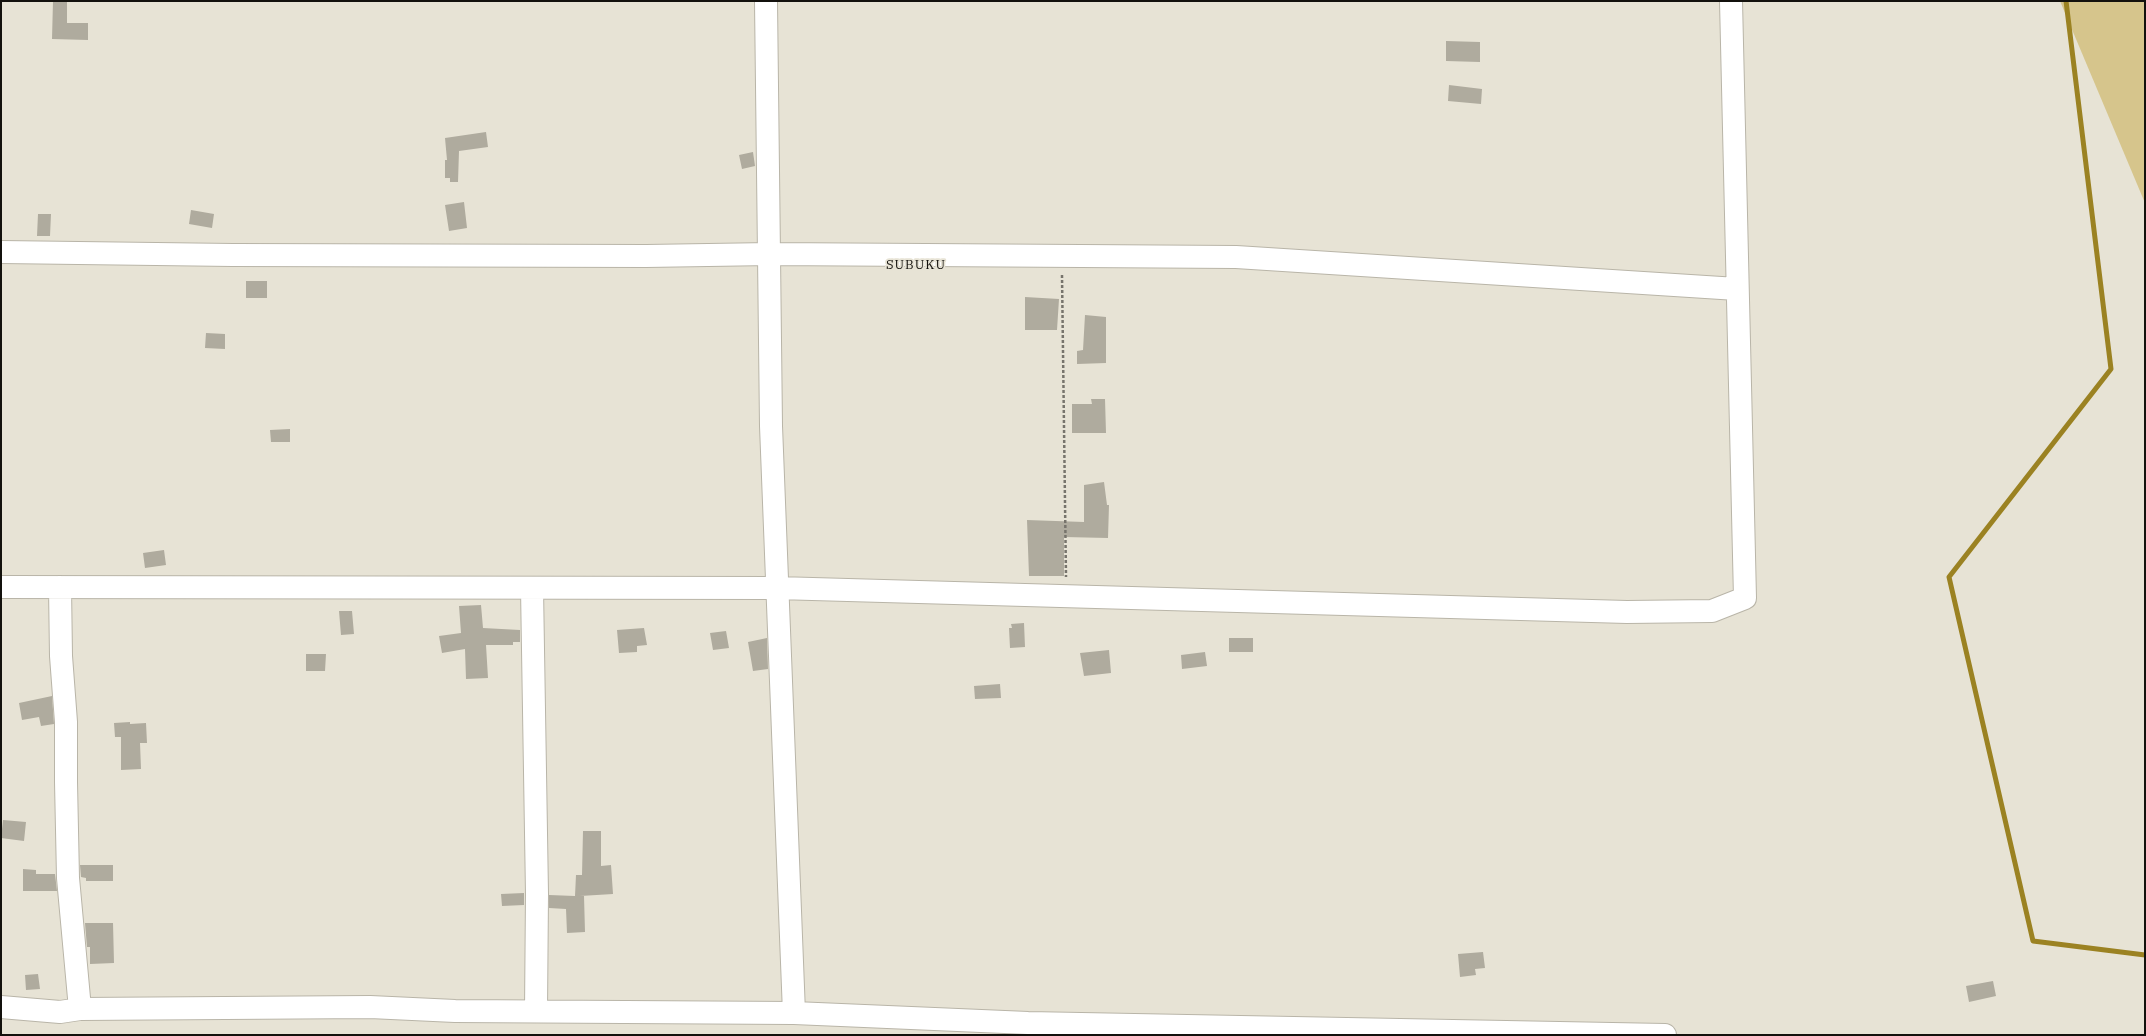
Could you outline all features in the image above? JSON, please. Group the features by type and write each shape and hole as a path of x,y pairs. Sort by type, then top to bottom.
{"street":[{"path":"766,1 771,426 794,1013"},
{"path":"1,587 777,588 1627,612 1712,611 1745,598 1731,1"},
{"path":"1,252 233,255 646,256 770,254 1236,258 1738,289"},
{"path":"60,587 61,656 66,722 68,878 80,1009"},
{"path":"532,588 537,894 536,1011"},
{"path":"1,1007 60,1012 80,1009 370,1007 455,1011 794,1013 1028,1029 1664,1035"}],"path":[{"path":"1061,256 1066,596"}],"shaded area":[{"path":"2060,1 2145,1 2145,203"}],"building":[{"path":"53,1 67,1 67,23 88,23 88,40 52,39"},
{"path":"1446,41 1480,42 1480,62 1446,61"},
{"path":"1449,85 1482,89 1481,104 1448,101"},
{"path":"486,132 488,147 459,151 458,182 450,182 450,178 445,178 445,160 447,160 445,138"},
{"path":"753,152 755,166 742,169 739,155"},
{"path":"464,202 467,228 449,231 445,205"},
{"path":"191,210 214,214 212,228 189,224"},
{"path":"38,214 51,214 50,236 37,236"},
{"path":"246,281 267,281 267,298 246,298"},
{"path":"1025,297 1059,299 1057,330 1025,330"},
{"path":"1085,315 1106,317 1106,363 1077,364 1077,351 1083,350"},
{"path":"206,333 225,334 225,349 205,348"},
{"path":"1091,399 1105,399 1106,433 1072,433 1072,404 1092,404"},
{"path":"290,429 290,442 271,442 270,430"},
{"path":"1104,482 1107,505 1109,505 1108,538 1064,537 1064,576 1029,576 1027,520 1084,522 1084,485"},
{"path":"164,550 166,565 145,568 143,553"},
{"path":"481,605 483,628 520,630 520,642 513,642 513,645 486,645 488,678 466,679 465,649 442,653 439,636 461,633 459,606"},
{"path":"339,611 352,611 354,634 341,635"},
{"path":"1024,623 1025,647 1010,648 1009,628 1012,628 1011,624"},
{"path":"644,628 647,645 637,646 637,652 619,653 617,630"},
{"path":"726,631 729,648 713,650 710,633"},
{"path":"767,638 768,669 753,671 748,642"},
{"path":"1229,638 1253,638 1253,652 1229,652"},
{"path":"1109,650 1111,673 1084,676 1080,653"},
{"path":"1205,652 1207,666 1182,669 1181,655"},
{"path":"306,654 326,654 325,671 306,671"},
{"path":"1000,684 1001,698 975,699 974,686"},
{"path":"52,696 54,724 41,726 39,717 22,720 19,703"},
{"path":"130,722 130,724 146,723 147,743 140,743 141,769 121,770 121,737 115,737 114,723"},
{"path":"3,820 26,822 24,841 1,838"},
{"path":"583,831 601,831 601,866 611,865 613,894 580,896 584,896 585,932 567,933 566,909 549,908 549,895 575,896 576,875 582,875"},
{"path":"80,865 113,865 113,881 86,881 86,878 81,877"},
{"path":"23,869 36,870 36,874 55,874 57,891 23,891"},
{"path":"524,893 524,905 502,906 501,894"},
{"path":"85,923 113,923 114,963 90,964 90,947 87,947"},
{"path":"1483,952 1485,968 1475,969 1476,975 1460,977 1458,954"},
{"path":"38,974 40,989 26,990 25,975"},
{"path":"1993,981 1996,996 1969,1002 1966,986"}],"waterway":[{"path":"2066,1 2111,369 1949,577 2033,941 2145,955"}],"district":[{"name":"SUBUKU","path":"916,265"}]}
